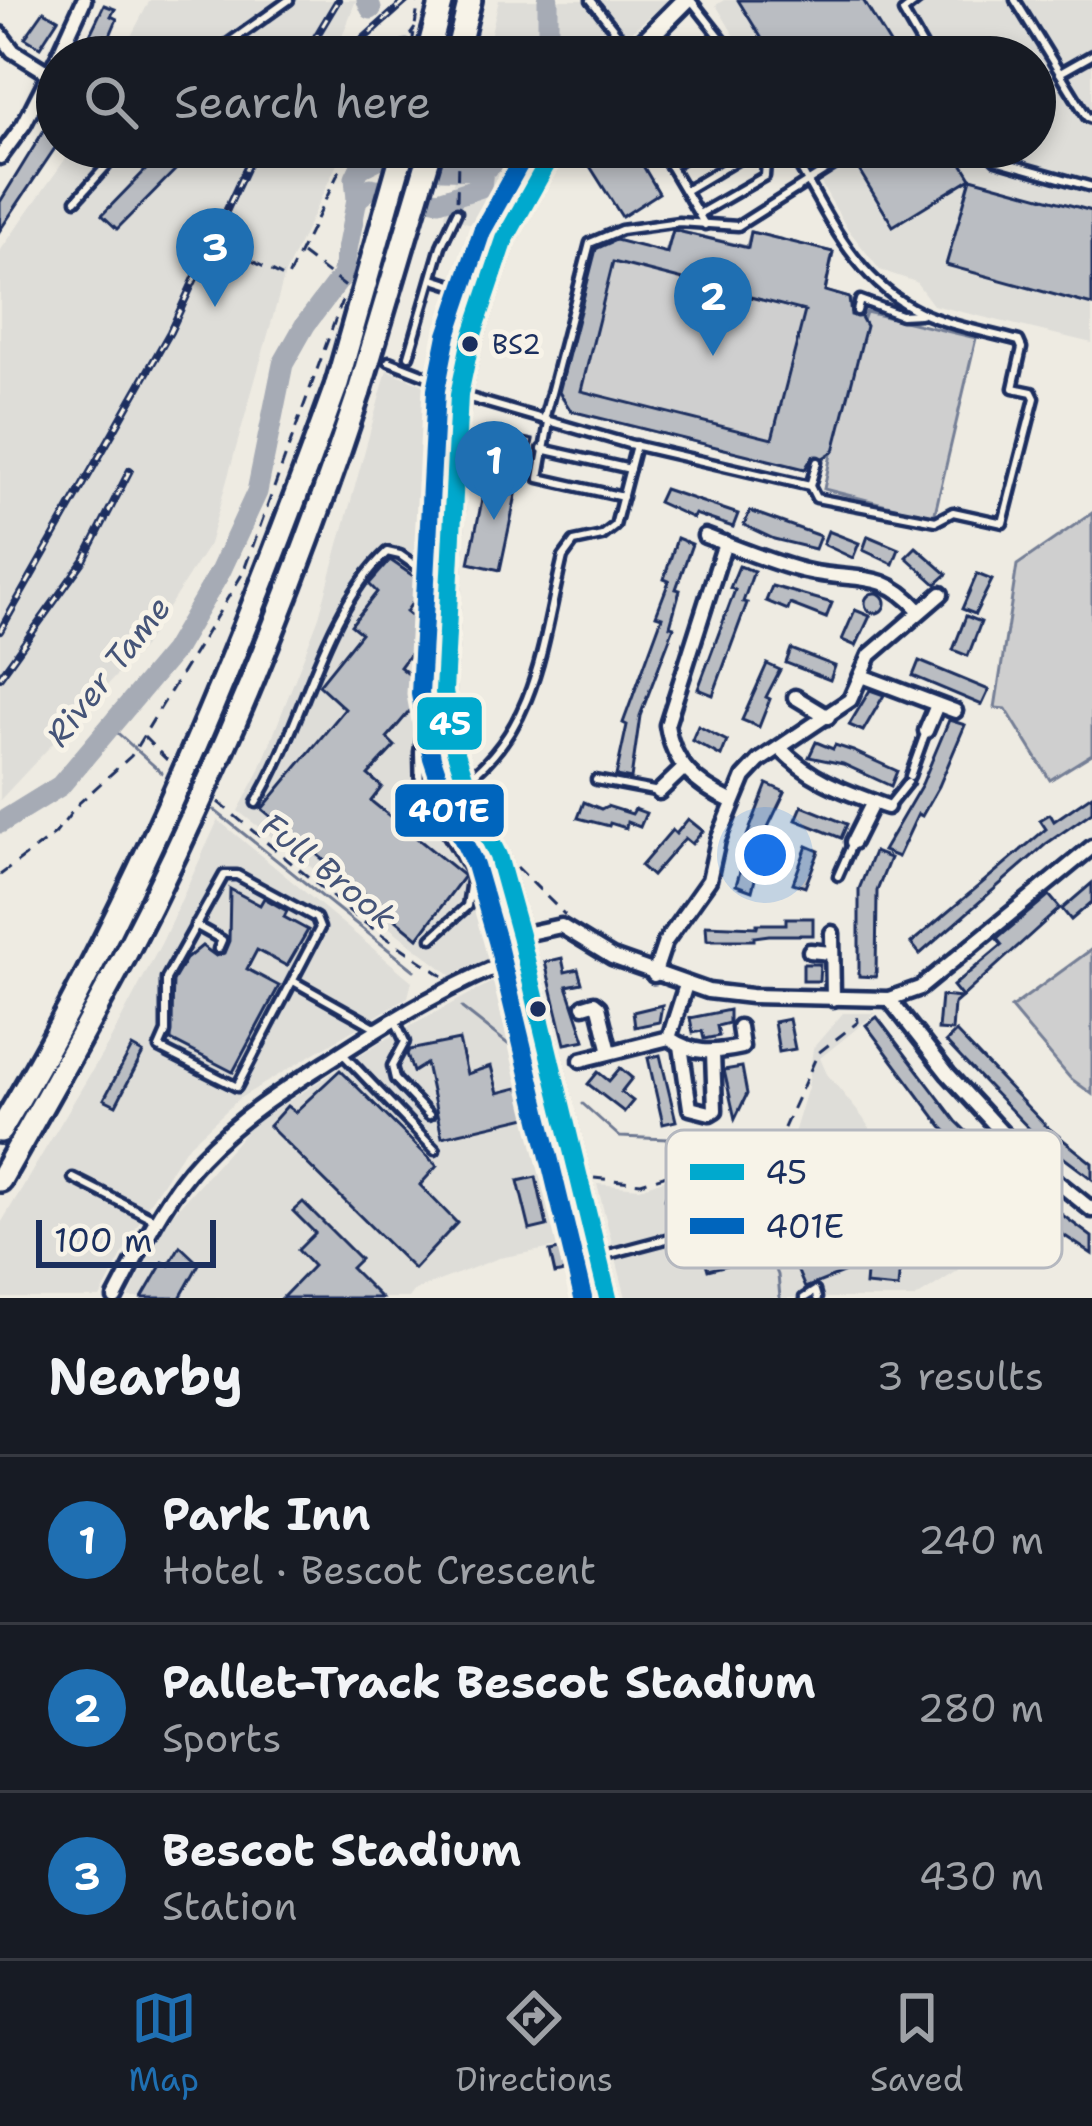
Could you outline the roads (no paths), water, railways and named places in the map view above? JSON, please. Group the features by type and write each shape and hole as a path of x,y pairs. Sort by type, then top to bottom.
{"highway":[{"path":"425,36 442,0"},
{"path":"461,36 470,0"},
{"path":"0,1131 105,940 173,795 348,388 399,168"},
{"path":"0,1180 125,954 290,583 348,388 425,168"}],"street":[{"path":"68,36 84,0"},
{"path":"650,36 688,0"},
{"path":"0,34 13,51 36,57"},
{"path":"0,157 36,101"},
{"path":"545,168 506,239 484,295 460,392 444,692 454,750 498,856 520,935 608,1298"},
{"path":"705,536 805,571 882,581 901,590 920,610"},
{"path":"725,543 667,725 670,748 684,768 707,790 731,801"},
{"path":"654,975 665,942 709,880 731,801 744,777 759,761 850,700 870,655 941,594"},
{"path":"862,676 955,711"},
{"path":"795,697 828,717"},
{"path":"926,731 937,705"},
{"path":"780,748 808,775 887,807"},
{"path":"658,792 684,768"},
{"path":"853,842 873,802"},
{"path":"520,935 561,926 612,957 686,985 751,996 889,999 920,988 1092,847"},
{"path":"832,934 833,999"},
{"path":"810,951 831,952"},
{"path":"115,1298 158,1220 198,1161 248,1113 454,984 525,955"},
{"path":"686,985 675,1042 690,1108 710,1113 716,1100 712,1053"},
{"path":"889,999 1000,1130"},
{"path":"584,1006 594,1003 599,1007 610,1052"},
{"path":"581,1060 675,1042 712,1053 742,1047 739,1027"},
{"path":"1062,1186 1092,1210"}],"lane":[{"path":"238,36 289,0"},
{"path":"592,0 617,36"},
{"path":"688,0 718,36"},
{"path":"916,36 902,12 918,0"},
{"path":"1016,0 1038,36"},
{"path":"1060,73 1092,55"},
{"path":"1056,66 1092,119"},
{"path":"76,200 105,168"},
{"path":"671,168 705,225"},
{"path":"685,191 723,168"},
{"path":"699,214 765,176 767,168"},
{"path":"800,168 863,271 896,299 924,314 1022,343 1013,388 1032,392 1035,398 1006,520 1001,524 953,512 936,521 816,498 810,486 817,462"},
{"path":"623,497 539,478 546,421 590,243 621,230 679,222 738,226 829,168"},
{"path":"1023,168 1092,188"},
{"path":"442,366 492,210"},
{"path":"409,356 441,246 457,212"},
{"path":"433,279 484,295"},
{"path":"857,311 860,300 902,315 924,314"},
{"path":"389,362 546,421 810,486"},
{"path":"465,781 490,762 526,710 562,557 574,542 602,536 615,526 636,445"},
{"path":"542,448 630,469"},
{"path":"256,803 280,763 349,600 366,572 388,553 400,555 433,578 431,681 418,752 420,797 472,874 467,907 432,938"},
{"path":"887,807 909,779 926,731"},
{"path":"596,779 658,792"},
{"path":"441,824 474,807"},
{"path":"838,876 853,842"},
{"path":"230,874 316,918 319,938 295,982 237,1087 159,1048 166,1033 166,979 218,880 230,874"},
{"path":"195,925 223,940 218,949"},
{"path":"295,982 378,1029"},
{"path":"395,1020 405,1042 392,1066 395,1079 429,1115"},
{"path":"342,1052 435,1150"},
{"path":"73,1178 158,1220"},
{"path":"598,1257 666,1239"},
{"path":"804,1298 815,1292 817,1298"}],"waterway":[{"name":"River Tame","path":"367,0 371,9"},
{"name":"River Tame","path":"548,0 548,36"},
{"name":"River Tame","path":"0,823 60,786 173,652 220,572 257,492 283,364 342,276 360,168"},
{"name":"River Tame","path":"437,168 483,170"},
{"name":"River Tame","path":"357,199 371,188 439,201 481,187 486,168"},
{"name":"Full Brook","path":"111,727 162,773"},
{"name":"Full Brook","path":"214,810 414,970"},
{"name":"Full Brook","path":"462,1008 532,1063"},
{"name":"Full Brook","path":"583,1104 620,1137 666,1139"},
{"name":"Full Brook","path":"775,1268 780,1298"}],"railway":[{"path":"317,36 338,0"},
{"path":"367,36 407,0"},
{"path":"0,631 170,332 246,168"},
{"path":"0,677 84,560 130,470"}],"place":[{"name":"Bescot Stadium","path":"215,307"},
{"name":"BS2","path":"470,344"},
{"name":"Pallet-Track Bescot Stadium","path":"713,356"},
{"name":"Park Inn","path":"494,520"}]}
